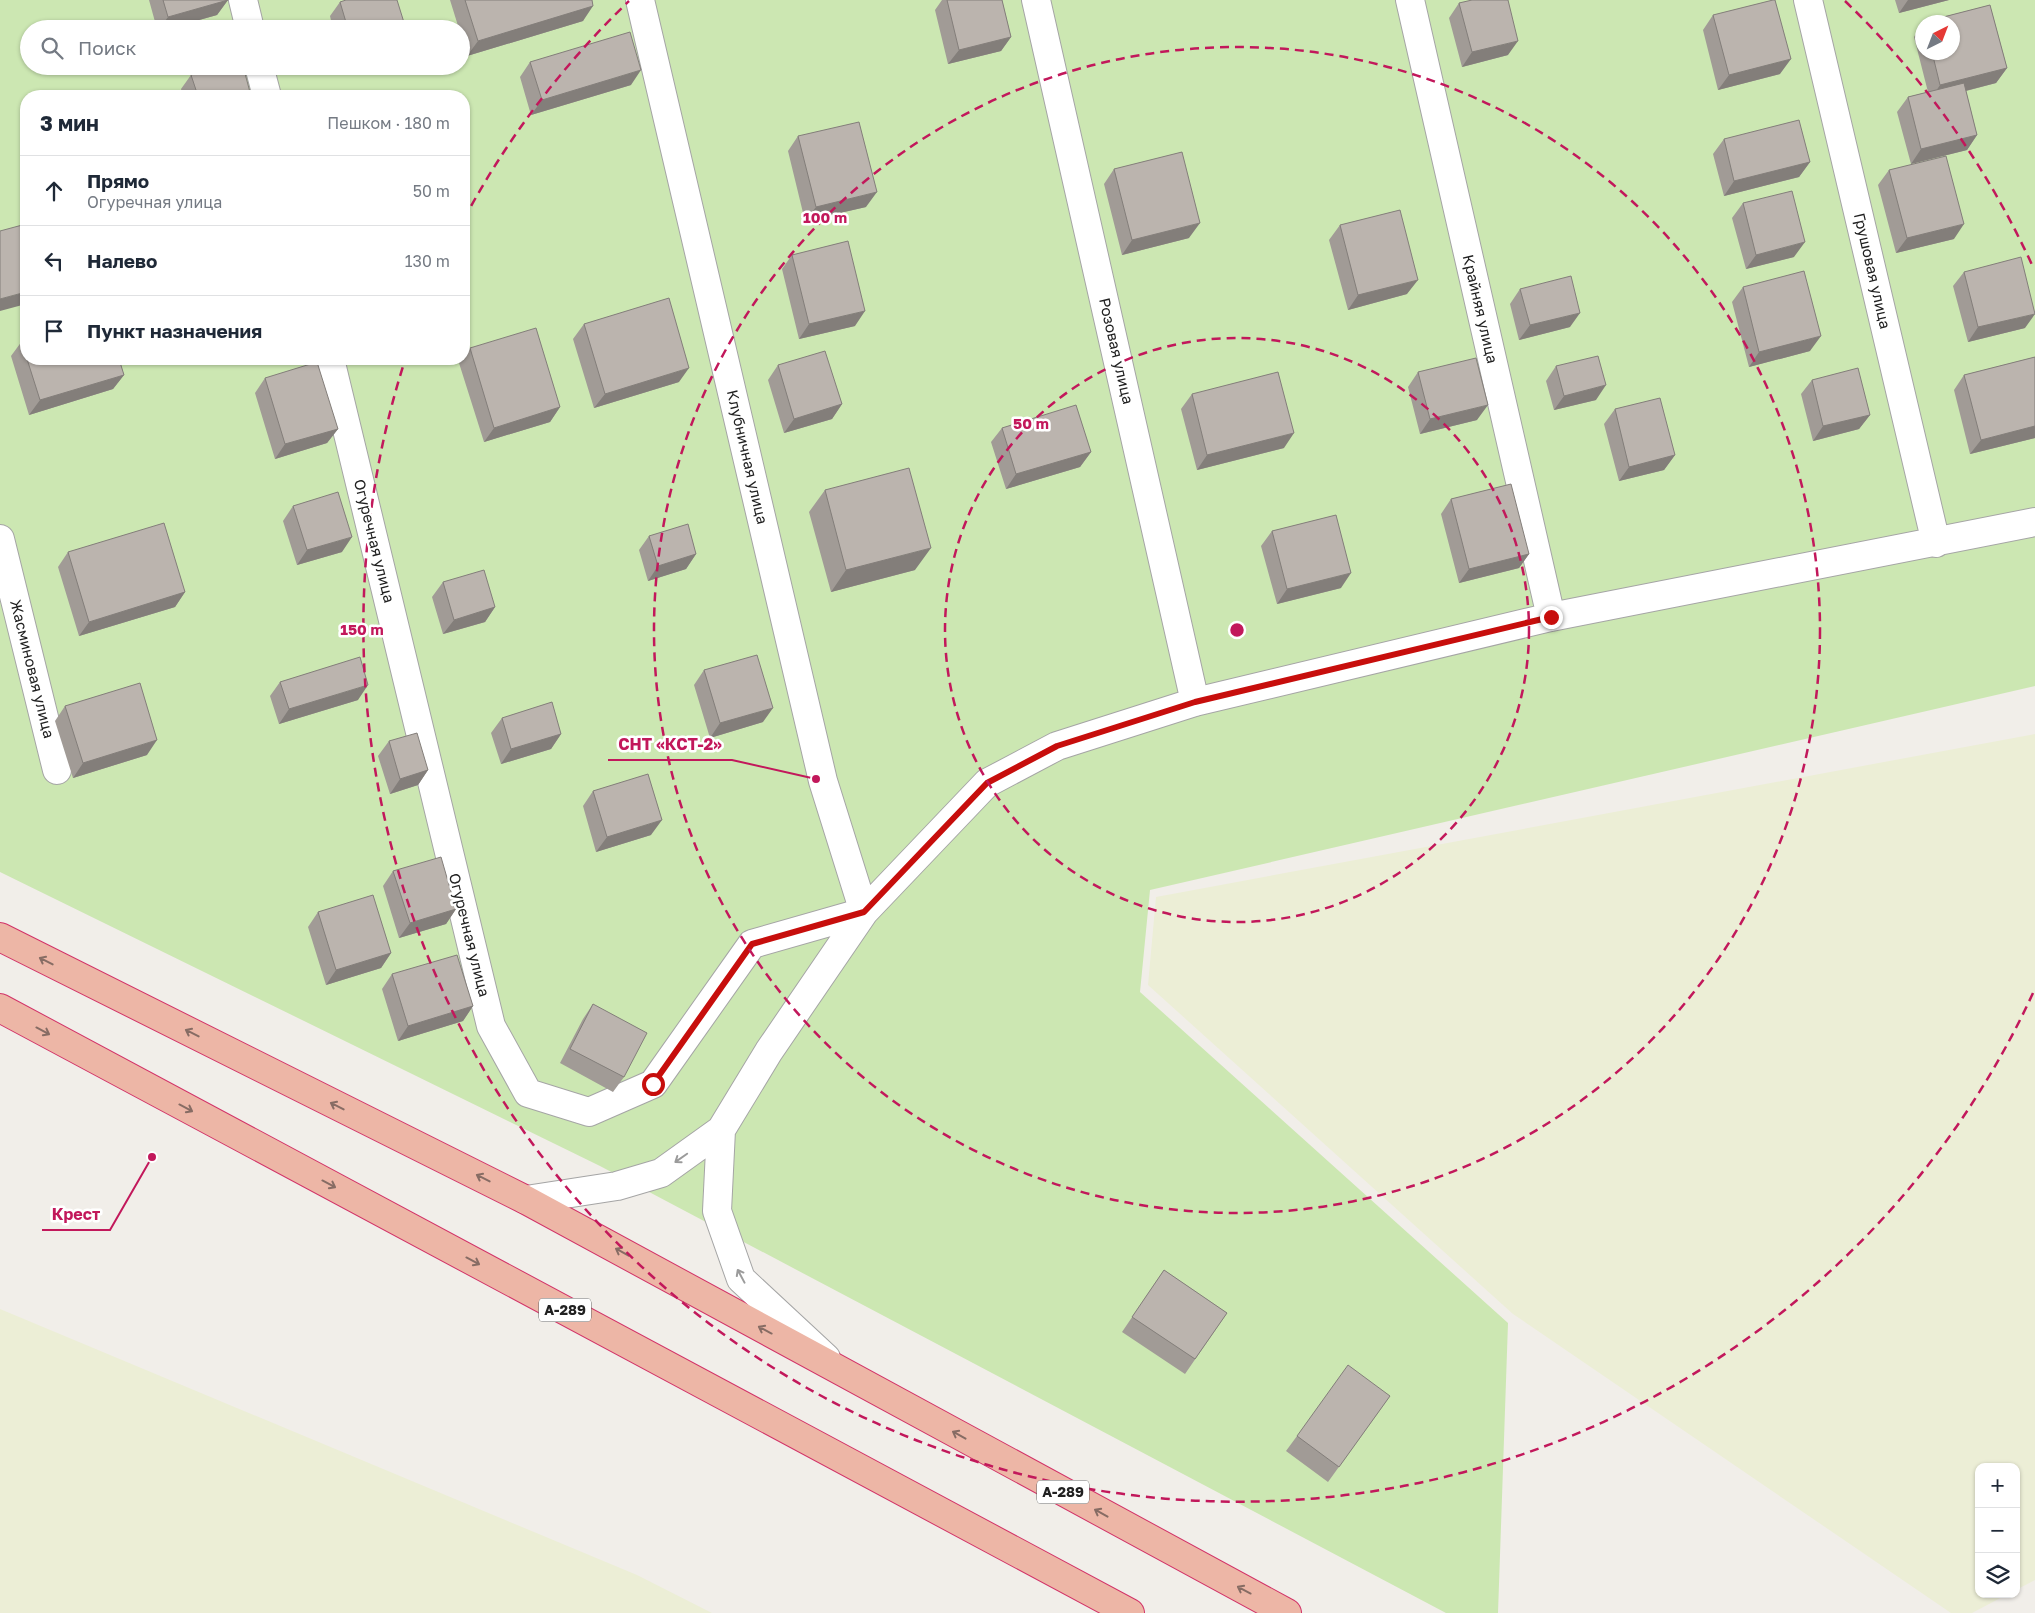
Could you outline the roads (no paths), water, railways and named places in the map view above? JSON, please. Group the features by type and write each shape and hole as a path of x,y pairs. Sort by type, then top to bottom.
{"highway":[{"name":"А-289","path":"0,937 526,1200 1287,1613"},
{"name":"А-289","path":"0,1008 1130,1613"}],"street":[{"path":"244,0 248,20"},
{"name":"Клубничная улица","path":"640,0 823,781 864,912"},
{"name":"Розовая улица","path":"1036,0 1195,702"},
{"name":"Крайняя улица","path":"1410,0 1551,617"},
{"name":"Грушовая улица","path":"1808,0 1936,543"},
{"path":"261,75 265,90"},
{"name":"Огуречная улица","path":"331,365 491,1026 528,1093 589,1112 653,1084 752,944 864,912"},
{"path":"526,1200 617,1186 661,1173 721,1130 769,1051 864,912 987,783 1057,746 1195,702 1551,617 1936,543 2035,522"},
{"name":"Жасминовая улица","path":"0,539 57,770"},
{"path":"721,1130 718,1211 741,1279 839,1370"}],"place":[{"name":"СНТ «КСТ-2»","path":"816,779"},
{"name":"Крест","path":"152,1157"}]}
